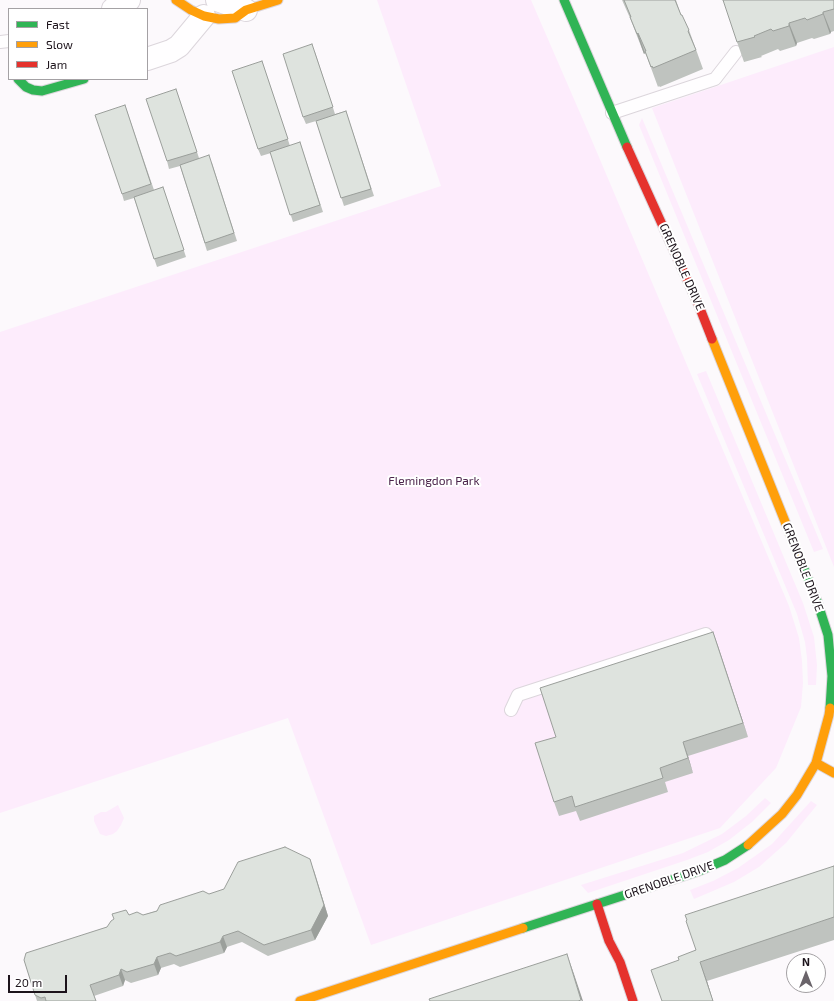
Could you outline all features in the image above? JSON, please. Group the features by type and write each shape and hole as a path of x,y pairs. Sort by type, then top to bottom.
{"street":[{"path":"115,8 129,0"},
{"path":"176,0 191,10 210,8 246,10 278,0"},
{"name":"GRENOBLE DRIVE","path":"300,1001 699,871 731,856 749,844 782,814 797,795 816,763 829,715 832,676 828,635 817,601 699,306 612,113 564,0"},
{"path":"148,59 171,51 179,46 210,8"},
{"path":"19,80 26,87 33,90 42,91 81,80"},
{"path":"816,763 834,773"},
{"path":"597,904 609,941 620,962 633,1001"}],"lane":[{"path":"612,113 715,79 736,52"},
{"path":"511,710 518,695 706,634"}],"green space":[{"name":"Flemingdon Park","path":"377,0 531,0 789,606 799,638 803,683 801,707 776,768 720,828 371,945 288,718 0,813 0,332 441,186"},
{"path":"834,47 834,567 652,108"},
{"path":"642,118 823,549 814,552 639,125"},
{"path":"706,371 803,603 814,637 817,665 816,685 808,685 805,642 797,614 697,374"},
{"path":"765,798 771,803 752,822 729,840 708,852 588,893 581,885 683,853 722,834 746,816"},
{"path":"811,801 817,805 786,843 759,867 734,882 694,899 690,890 713,881 738,868 772,844"},
{"path":"118,805 124,818 121,825 113,834 106,836 100,834 94,821 94,816 101,812 106,812"}],"building":[{"path":"624,0 675,0 689,30 688,31 696,50 653,68 652,66 651,67 646,51 638,33 637,34"},
{"path":"723,0 834,0 834,9 823,12 823,14 807,20 805,18 789,23 789,26 773,31 771,29 754,36 755,37 737,42"},
{"path":"312,44 333,107 303,117 283,54"},
{"path":"262,61 288,139 258,149 232,71"},
{"path":"176,89 197,152 167,161 146,99"},
{"path":"125,105 151,184 122,194 95,115"},
{"path":"346,111 371,189 341,198 316,121"},
{"path":"300,142 320,205 290,215 270,152"},
{"path":"209,155 234,233 205,243 180,165"},
{"path":"163,187 184,250 154,259 134,197"},
{"path":"713,632 743,723 683,742 688,758 660,768 663,778 575,807 572,796 554,802 535,743 556,737 540,688"},
{"path":"285,847 310,859 324,905 311,930 264,945 238,931 223,936 220,942 176,956 170,953 157,957 154,964 127,972 121,969 119,975 90,985 96,1001 46,1001 45,997 41,998 35,995 24,960 26,953 107,927 114,919 112,914 126,910 129,915 137,912 143,915 157,911 160,905 203,891 209,894 224,889 238,862"},
{"path":"834,866 834,917 700,962 713,1001 662,1001 651,970 679,960 678,957 696,950 685,915"},
{"path":"567,954 581,1000 578,1001 430,1001 429,999"}],"traffic: fast":[{"path":"564,0 627,147"},
{"path":"19,80 26,87 33,90 42,91 80,80"},
{"path":"800,559 817,601 828,635 832,676 830,708"},
{"path":"523,928 699,871 725,860 748,845"}],"traffic: slow":[{"path":"176,0 191,10 204,16 219,19 235,18 246,10 278,0"},
{"path":"712,339 800,559"},
{"path":"748,845 782,814 797,795 816,763 830,708"},
{"path":"816,763 834,773"},
{"path":"300,1001 523,928"}],"traffic: jam":[{"path":"627,147 699,306 712,339"},
{"path":"597,904 609,941 620,962 633,1001"}]}
